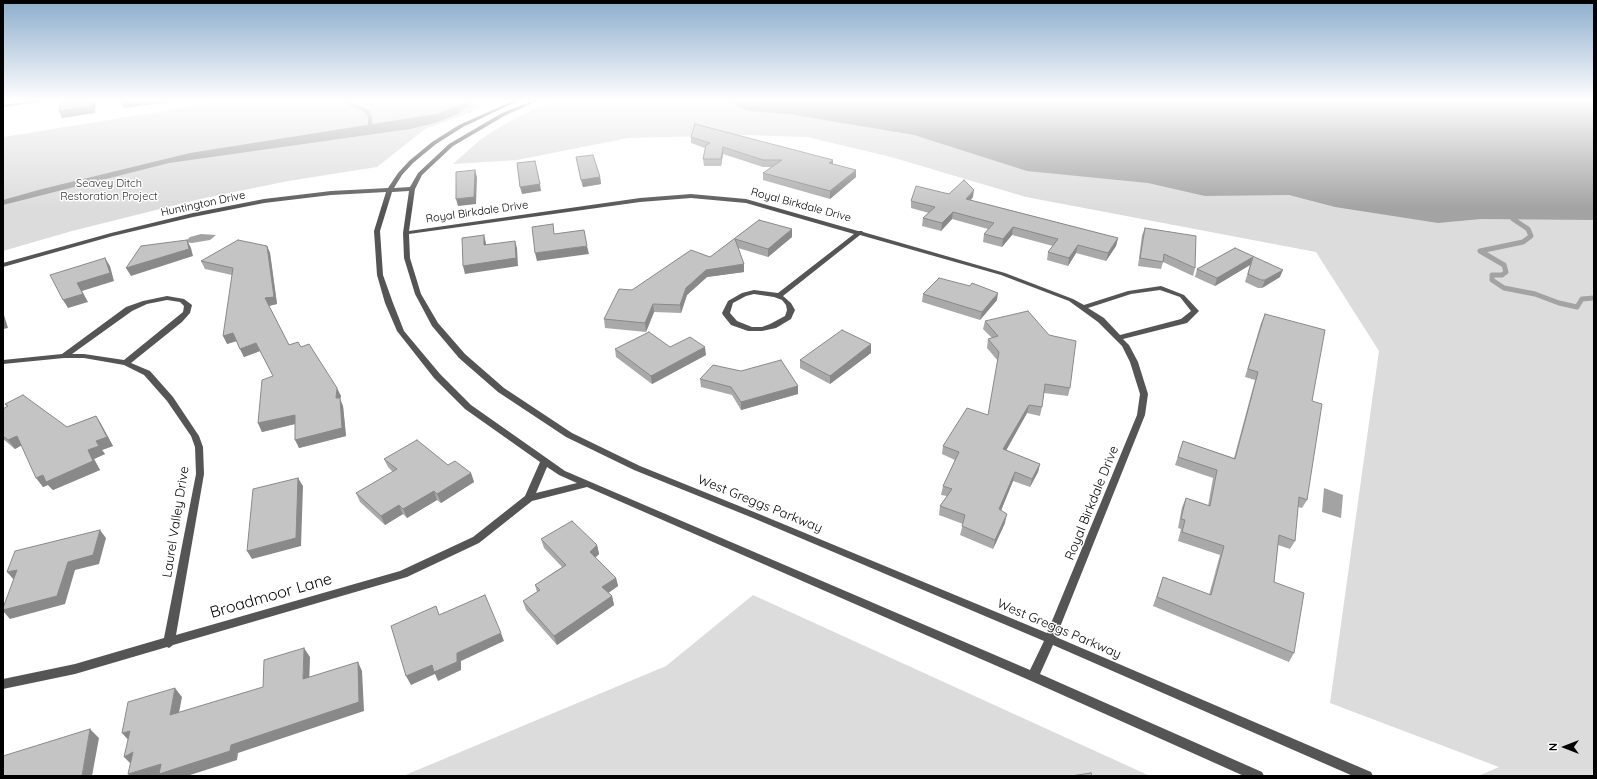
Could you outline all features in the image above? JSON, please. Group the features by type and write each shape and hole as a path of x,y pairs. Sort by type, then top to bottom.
{"street":[{"path":"445,136 411,162 390,190 377,231 377,257 380,276 389,303 401,331 438,376 468,406 562,473 1033,676 1258,776"},
{"name":"West Greggs Parkway","path":"466,136 451,145 420,174 412,189 406,233 407,258 416,286 435,324 462,356 500,390 569,435 637,468 1050,639 1367,776"},
{"name":"Huntington Drive","path":"3,265 97,239 193,215 264,201 331,193 412,189"},
{"name":"Royal Birkdale Drive","path":"406,233 640,200 691,196 746,200 1009,276 1071,300 1101,320 1125,345 1136,368 1144,394 1141,415 1050,639 1033,676"},
{"path":"779,296 860,232"},
{"path":"1083,308 1130,292 1161,288 1182,296 1195,311 1184,322 1118,338"},
{"path":"765,292 779,296 789,304 791,310 788,317 773,326 762,328 742,327 734,323 726,313 730,302 744,294 765,292"},
{"path":"64,356 129,309 145,302 166,298 182,300 188,305 186,313 179,320 126,363"},
{"name":"Laurel Valley Drive","path":"3,362 64,356 84,356 126,363 147,373 170,399 195,436 199,447 200,474 168,643"},
{"name":"Broadmoor Lane","path":"529,498 545,460"},
{"name":"Broadmoor Lane","path":"3,684 75,669 403,574 476,540 529,498 587,484"}],"green space":[{"name":"Seavey Ditch Restoration Project","path":"416,136 377,167 288,181 200,199 72,231 3,251 3,137"},
{"path":"485,136 691,136 628,138 517,160 453,164"},
{"path":"786,136 1594,136 1594,776 1478,776 1499,767 1330,703 1379,351 1316,252 1026,197 891,157 807,137"},
{"path":"753,595 1150,776 403,776 666,666"}],"shaded area":[{"path":"295,136 358,136 169,163 3,205 3,200 42,189 190,153"},
{"path":"918,136 1594,136 1594,220 1481,219 1438,223 1335,207 1289,195 1205,196 1148,183 1027,171"},
{"path":"201,234 216,235 210,240 192,243 185,242 190,237"},
{"path":"1324,488 1343,495 1341,518 1322,512"}],"building":[{"path":"742,136 833,160 829,163 856,170 830,191 763,173 782,160 763,160 723,147 721,159 703,159 706,145 710,143 691,137"},
{"path":"593,155 600,177 581,180 576,157"},
{"path":"535,161 540,184 520,187 517,163"},
{"path":"475,170 474,197 456,199 456,172"},
{"path":"964,180 974,190 966,199 1118,238 1108,253 1078,245 1069,258 1048,252 1058,239 1013,227 1003,239 984,234 994,223 953,212 942,223 923,218 935,207 911,201 916,186 949,194"},
{"path":"759,220 792,229 768,249 735,239 744,264 706,270 686,288 680,305 653,304 645,323 604,319 619,289 632,290 691,250 710,257"},
{"path":"553,224 554,234 584,230 587,246 535,253 532,227"},
{"path":"1145,228 1196,236 1195,268 1164,254 1163,262 1140,258"},
{"path":"484,235 484,245 515,241 516,258 463,266 462,238"},
{"path":"187,240 189,249 126,268 141,246"},
{"path":"238,240 267,246 274,297 265,298 289,345 298,342 301,347 309,344 337,388 336,398 340,398 342,428 295,440 295,415 258,423 262,380 273,376 256,343 240,349 233,333 223,336 233,268 201,261"},
{"path":"1235,248 1283,270 1265,280 1261,280 1248,274 1253,257 1217,278 1197,269"},
{"path":"105,258 110,273 77,283 83,294 63,300 50,275"},
{"path":"939,278 970,286 972,283 998,293 982,312 923,294"},
{"path":"1028,311 1049,335 1076,341 1070,388 1045,384 1042,407 1029,405 1003,449 1040,464 1032,479 1015,472 999,509 1007,514 995,540 962,526 965,515 940,506 952,489 943,486 959,452 943,446 967,408 988,415 999,352 988,339 998,336 985,321"},
{"path":"1265,314 1325,330 1312,401 1322,404 1307,500 1299,497 1295,541 1279,535 1274,582 1304,593 1294,653 1157,597 1163,577 1211,595 1224,546 1182,532 1185,520 1181,519 1186,498 1210,506 1217,470 1178,457 1183,441 1235,459 1258,372 1248,369"},
{"path":"842,330 871,344 830,376 800,360"},
{"path":"649,332 670,347 690,337 705,347 651,376 615,349"},
{"path":"781,360 798,386 741,402 731,387 700,379 713,365 741,371"},
{"path":"23,395 67,427 96,416 107,437 96,441 99,446 88,450 93,461 46,482 43,475 36,478 17,436 8,440 3,436 3,409 8,406 5,404"},
{"path":"417,440 448,465 455,461 471,473 437,494 434,491 403,509 399,505 381,516 356,493 397,469 384,459"},
{"path":"298,478 296,538 247,551 253,489"},
{"path":"572,521 597,545 590,552 616,578 602,587 612,596 554,636 523,601 540,590 535,585 566,565 541,539"},
{"path":"100,530 93,555 68,562 57,596 3,610 17,570 7,572 15,551"},
{"path":"485,595 501,633 457,653 457,662 434,672 432,665 406,676 391,626 436,606 439,615"},
{"path":"304,648 303,679 358,662 359,702 231,745 230,751 159,774 161,764 128,774 133,752 124,757 130,731 122,733 128,702 175,688 170,715 263,687 264,660"},
{"path":"90,729 82,776 3,776 3,756"},
{"path":"1091,773 1092,776 1071,776"}],"waterway":[{"path":"1513,219 1528,229 1531,236 1523,242 1480,251 1504,265 1506,272 1502,275 1492,275 1492,280 1504,288 1535,294 1559,303 1577,307 1582,299 1594,298"}]}
